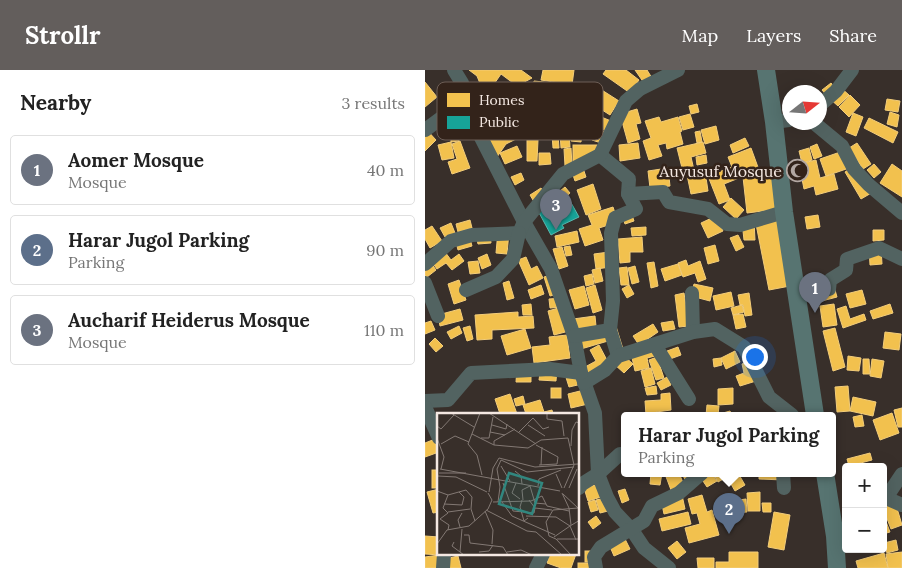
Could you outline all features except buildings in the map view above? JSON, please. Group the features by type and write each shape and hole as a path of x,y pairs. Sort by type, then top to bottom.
{"main road":[{"path":"766,70 782,121"},
{"path":"782,130 784,212 815,412"},
{"path":"826,477 840,532 837,568"}],"street":[{"path":"454,70 461,82"},
{"path":"466,290 496,277 513,258 522,227 563,174 600,155 626,101 640,89 678,70"},
{"path":"827,99 836,91 852,70"},
{"path":"425,130 437,121"},
{"path":"823,130 842,146 854,170 869,186 902,213"},
{"path":"481,140 522,227 551,268 574,336 583,378 595,414 599,474 607,497 615,512 644,548 669,568"},
{"path":"600,155 629,179 628,194 636,209 615,218 611,232 613,301 610,330 617,356"},
{"path":"628,194 663,192 669,202 708,209 727,224 740,225 784,212"},
{"path":"425,264 451,241 472,235 522,227"},
{"path":"796,297 829,289 830,280 846,270 847,259 879,248 902,259"},
{"path":"425,283 438,316"},
{"path":"692,294 693,332"},
{"path":"425,401 448,400 471,373 551,369 583,378 605,370 617,356 693,332 715,329 744,347 769,397 788,412"},
{"path":"574,336 610,330"},
{"path":"655,345 689,399"},
{"path":"425,407 437,434"},
{"path":"580,487 599,474 620,454"},
{"path":"887,496 902,474"},
{"path":"595,568 594,557 601,547 644,522 652,506 679,493 697,477"},
{"path":"783,477 784,488"},
{"path":"887,500 902,505"},
{"path":"536,568 542,556"}],"place":[{"name":"Auyusuf Mosque","path":"798,171"},
{"name":"Aucharif Heiderus Mosque","path":"556,230"},
{"name":"Aomer Mosque","path":"815,313"},
{"name":"Harar Jugol Parking","path":"729,534"}]}
